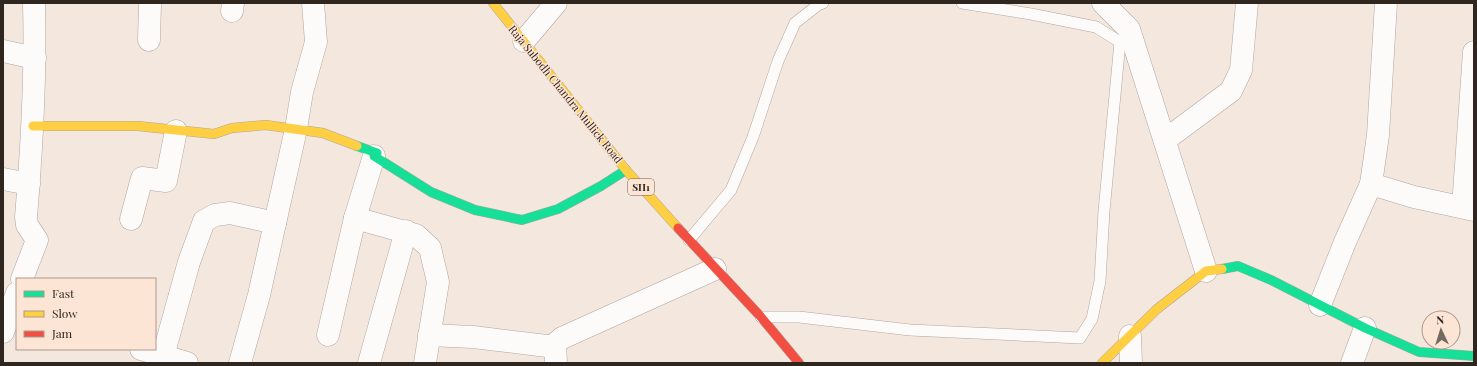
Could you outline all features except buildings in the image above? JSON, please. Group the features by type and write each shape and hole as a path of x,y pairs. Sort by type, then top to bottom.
{"street":[{"path":"22,278 37,240 27,225 26,217 33,126 35,58 34,3"},
{"path":"149,40 150,3"},
{"path":"240,363 259,295 296,129 302,92 316,42 314,3"},
{"name":"Raja Subodh Chandra Mullick Road","path":"493,3 626,170 714,269 761,317 799,363"},
{"path":"524,41 556,3"},
{"path":"1103,3 1130,29 1206,271"},
{"path":"1165,140 1232,91 1241,70 1247,3"},
{"path":"1320,305 1345,242 1371,184 1378,135 1386,3"},
{"path":"3,51 35,58"},
{"path":"1371,184 1414,197 1469,208 1474,52"},
{"path":"33,126 138,126 214,134 232,128 266,125 323,133 377,153 374,156 355,218 328,335"},
{"path":"131,219 142,178 166,182 176,131"},
{"path":"374,156 431,192 475,210 522,220 558,209 601,186 626,170"},
{"path":"3,179 29,184"},
{"path":"163,356 189,262 204,221 215,215 230,213 275,223"},
{"path":"355,218 406,231 416,235 430,248 438,282 425,363"},
{"path":"369,363 406,231"},
{"path":"1102,363 1158,309 1206,271 1238,266 1271,280 1320,305 1418,358 1474,356"},
{"path":"429,335 473,337 555,355 555,344 562,338 714,269"},
{"path":"3,332 15,305"},
{"path":"1352,363 1365,328"},
{"path":"1130,336 1131,363"},
{"path":"144,350 186,363"}],"lane":[{"path":"689,240 731,190 753,137 778,61 795,23 818,5 824,3"},
{"path":"761,317 799,317 910,330 1080,338 1092,319 1100,281 1104,211 1120,42 1096,27 1031,14 962,3"}],"traffic: fast":[{"path":"357,146 377,153 374,156 431,192 475,210 522,220 558,209 601,186 626,170"},
{"path":"1222,269 1238,266 1271,280 1365,328 1419,352 1474,356"}],"traffic: slow":[{"path":"493,3 626,170 678,228"},
{"path":"33,126 138,126 214,134 232,128 266,125 323,133 357,146"},
{"path":"1102,363 1157,309 1206,271 1222,269"}],"traffic: jam":[{"path":"678,228 761,317 799,363"}]}
